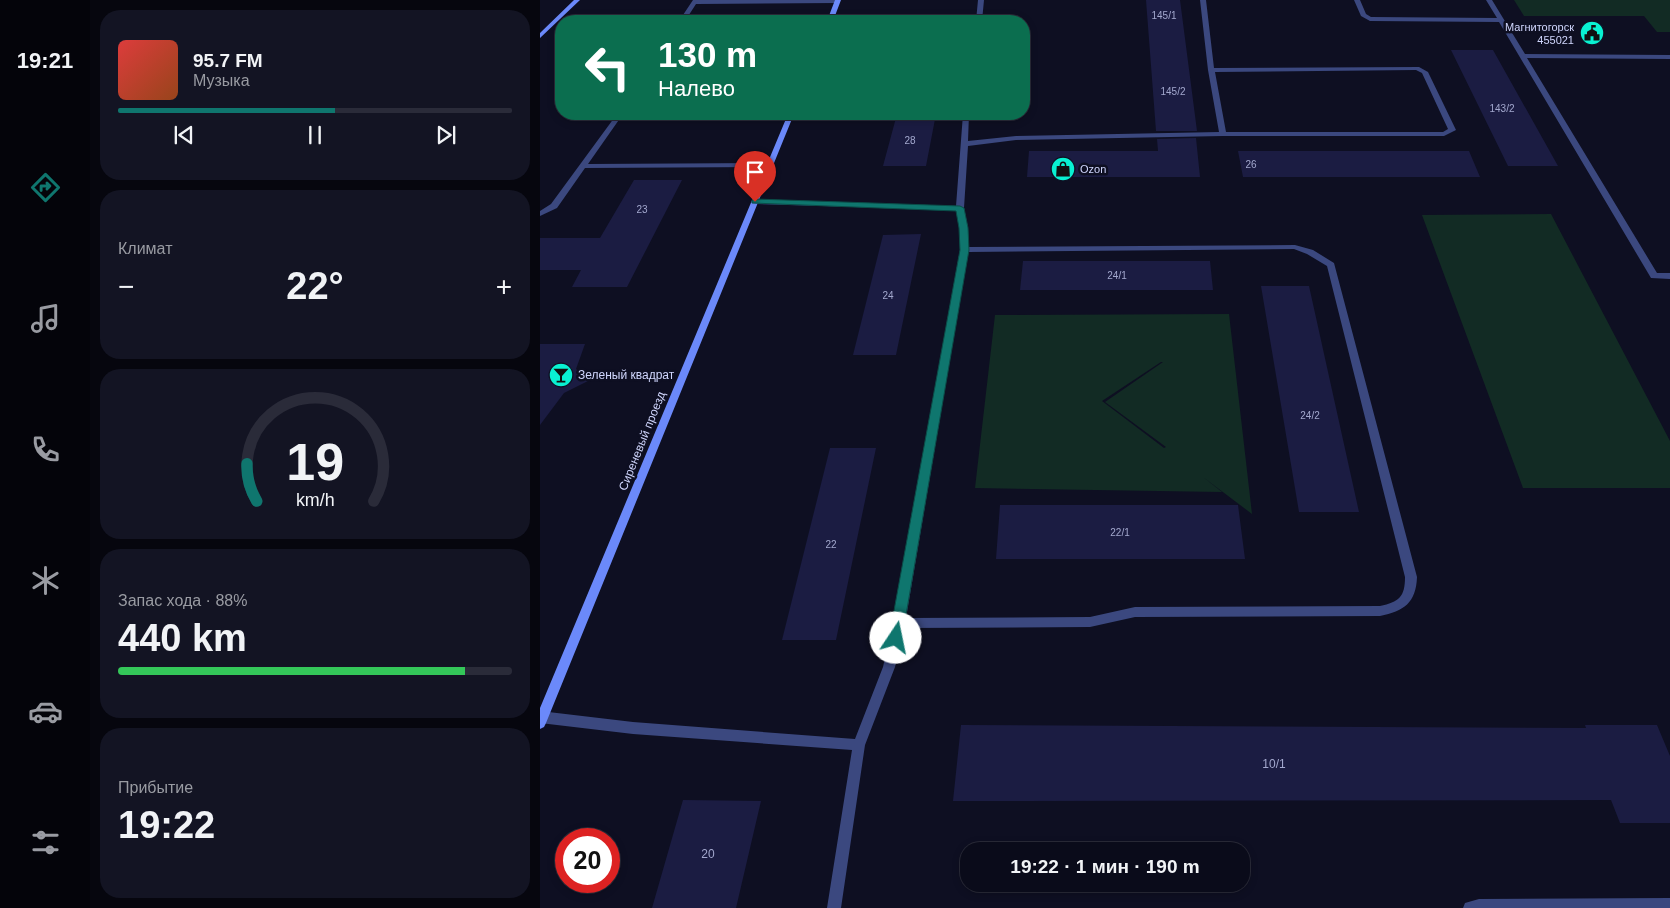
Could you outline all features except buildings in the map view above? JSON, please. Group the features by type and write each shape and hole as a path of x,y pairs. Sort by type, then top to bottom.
{"main road":[{"path":"562,15 578,0"},
{"path":"832,15 838,1"},
{"path":"540,36 555,22"},
{"name":"Сиреневый проезд","path":"541,719 788,120"}],"lane":[{"path":"980,15 981,0"},
{"path":"1203,0 1211,70 1223,134"},
{"path":"1357,0 1363,15 1370,18 1501,20"},
{"path":"1489,0 1654,276 1670,276"},
{"path":"686,15 696,1 838,1"},
{"path":"1523,56 1670,57"},
{"path":"963,144 1016,138 1223,134 1444,134 1452,130 1425,72 1417,68 1211,70"},
{"path":"540,214 554,206 616,120"},
{"path":"834,908 859,745 889,667 899,623 964,250 964,228 960,208 965,120"},
{"path":"584,166 769,165"},
{"path":"755,202 960,208"},
{"path":"899,623 1090,622 1135,612 1380,611 1394,608 1405,601 1412,590 1411,577 1334,272 1324,259 1295,247 964,250"},
{"path":"541,719 859,745"},
{"path":"1470,908 1479,906 1670,905"}],"green space":[{"path":"1514,0 1670,0 1670,32 1657,32 1644,16 1524,16"},
{"path":"1551,214 1670,441 1670,488 1523,488 1422,215"},
{"path":"1229,314 1252,514 1203,477 1222,492 975,488 995,315","holes":["1163,362 1105,402 1166,447 1164,448 1102,401"]}],"place":[{"name":"Магнитогорск 455021","path":"1592,33"},
{"name":"Ozon","path":"1063,169"},
{"name":"Зеленый квадрат","path":"561,375"}],"route":[{"path":"755,202 821,202 960,208 964,228 964,250 896,638"}]}
